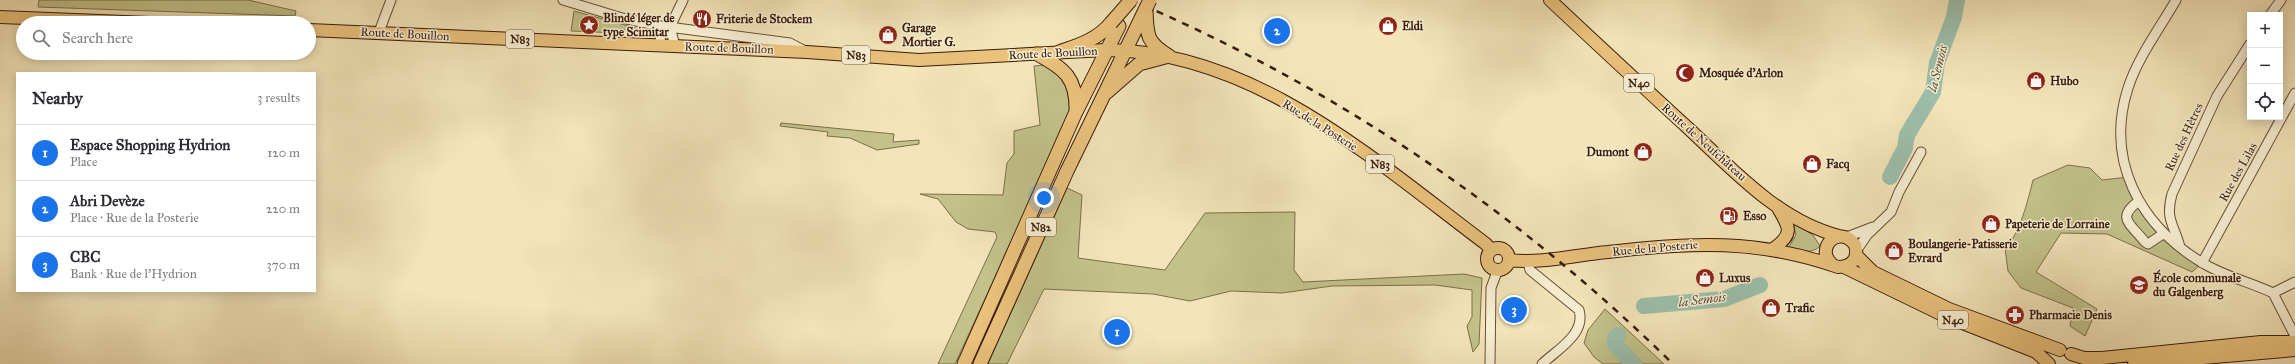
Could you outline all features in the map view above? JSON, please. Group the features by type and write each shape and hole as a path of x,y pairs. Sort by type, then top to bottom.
{"highway":[{"path":"1059,52 1093,40 1102,34 1115,24 1132,0"},
{"name":"N82","path":"980,364 1103,94 1125,50 1141,33 1148,4"},
{"name":"N82","path":"964,364 1075,114 1106,50 1115,24"},
{"path":"1141,33 1154,46 1168,56"},
{"path":"1037,54 1066,72 1073,85 1076,101 1075,114"},
{"path":"1103,94 1111,90 1124,75 1139,64 1168,56"}],"main road":[{"name":"Route de Neufchâteau","path":"1550,0 1728,165 1776,205 1811,227 1843,237"},
{"path":"0,17 16,18"},
{"name":"Route de Bouillon","path":"316,30 807,52 919,60 1059,52 1125,50"},
{"name":"Rue de la Posterie","path":"1125,50 1168,56 1215,70 1305,113 1369,156 1486,244 1491,250 1496,248 1504,249 1508,254 1509,260 1528,262 1617,251 1703,244 1732,244 1773,249 1839,266"},
{"path":"1773,249 1786,240 1788,229 1776,205"},
{"name":"Route de Neufchâteau","path":"1811,227 1826,248"},
{"path":"1826,248 1832,239 1843,237"},
{"name":"N40","path":"1843,237 1851,240 1856,253 1873,272 1949,308 2068,356"},
{"name":"Rue de la Posterie","path":"1801,256 1826,248"},
{"name":"N40","path":"1826,248 1827,258 1839,266 1947,317 2036,352 2049,364"},
{"path":"1491,250 1487,257 1490,267 1498,269 1504,268 1509,260"},
{"path":"1839,266 1854,261 1856,253"},
{"path":"2134,364 2291,342"},
{"name":"N40","path":"2049,364 2051,355 2102,358 2291,342"}],"street":[{"path":"379,32 391,0"},
{"path":"563,0 622,18 661,26 790,43 807,52"},
{"path":"675,46 670,27 682,0"},
{"path":"2176,0 2131,82 2122,117 2121,144 2125,168 2133,192 2163,234 2202,263 2274,292 2295,282"},
{"path":"2272,12 2281,0"},
{"path":"660,45 661,26"},
{"name":"Rue des Hêtres","path":"2180,247 2170,223 2169,204 2172,194 2217,96 2247,48"},
{"name":"Rue des Lilas","path":"2202,263 2295,93"},
{"path":"1856,253 1867,235 1891,212 1899,192 1921,152"},
{"path":"2139,201 2128,208 2125,213 2126,219 2148,244 2163,234"},
{"path":"1843,237 1881,223"},
{"path":"1528,262 1530,270 1579,310 1581,318 1579,328 1572,337 1542,364"},
{"path":"1490,364 1491,288 1498,269"},
{"path":"2274,292 2291,342"}],"green space":[{"path":"39,0 248,0 296,11 295,16 38,7"},
{"path":"574,11 643,30 643,34 630,33 629,30 620,29 619,33 571,31"},
{"path":"1043,65 1054,69 1070,86 1071,112 955,364 938,364 997,237 995,232 968,229 956,222 938,199 920,194 1003,195 1007,163 1014,154 1014,131 1040,125 1034,66"},
{"path":"781,123 894,134 893,142 919,140 919,144 877,150 850,138 827,136 828,132 780,126"},
{"path":"2068,165 2090,168 2102,180 2128,177 2143,208 2202,263 2192,272 2107,234 2061,233 2036,272 2097,309 2085,336 2070,326 2073,308 2021,288 2008,271 2005,248 2019,226 2033,180"},
{"path":"1067,188 1082,195 1078,258 1165,270 1205,213 1295,212 1294,270 1303,282 1464,274 1482,278 1479,344 1473,352 1467,326 1472,317 1472,290 1435,285 1332,286 1282,293 1231,291 1190,301 1153,294 1044,289 1007,364 988,364"},
{"path":"1797,225 1813,235 1820,246 1817,249 1810,251 1789,247 1796,235 1794,226"},
{"path":"1605,309 1664,364 1603,364 1594,357 1584,343 1588,330"}],"waterway":[{"name":"la Semois","path":"1890,177 1905,148 1907,135 1933,92 1937,63 1954,17 1957,0"},
{"name":"la Semois","path":"1644,306 1724,299 1760,285"},
{"name":"la Semois","path":"1618,335 1615,338 1615,345 1634,364"}],"railway":[{"path":"1131,0 1206,34 1279,72 1350,112 1419,156 1486,204 1550,254 1613,308 1673,364"}],"place":[{"name":"Friterie de Stockem","path":"702,19"},
{"name":"Blindé léger de type Scimitar","path":"589,25"},
{"name":"Eldi","path":"1388,26"},
{"name":"Abri Devèze","path":"1277,31"},
{"name":"Garage Mortier G.","path":"888,35"},
{"name":"Mosquée d'Arlon","path":"1685,73"},
{"name":"Hubo","path":"2036,81"},
{"name":"Dumont","path":"1643,152"},
{"name":"Facq","path":"1812,164"},
{"name":"Esso","path":"1729,216"},
{"name":"Papeterie de Lorraine","path":"1991,224"},
{"name":"Boulangerie-Patisserie Evrard","path":"1894,251"},
{"name":"Luxus","path":"1705,278"},
{"name":"École communale du Galgenberg","path":"2139,285"},
{"name":"Trafic","path":"1771,308"},
{"name":"CBC","path":"1514,310"},
{"name":"Pharmacie Denis","path":"2015,315"},
{"name":"Espace Shopping Hydrion","path":"1117,332"}]}
